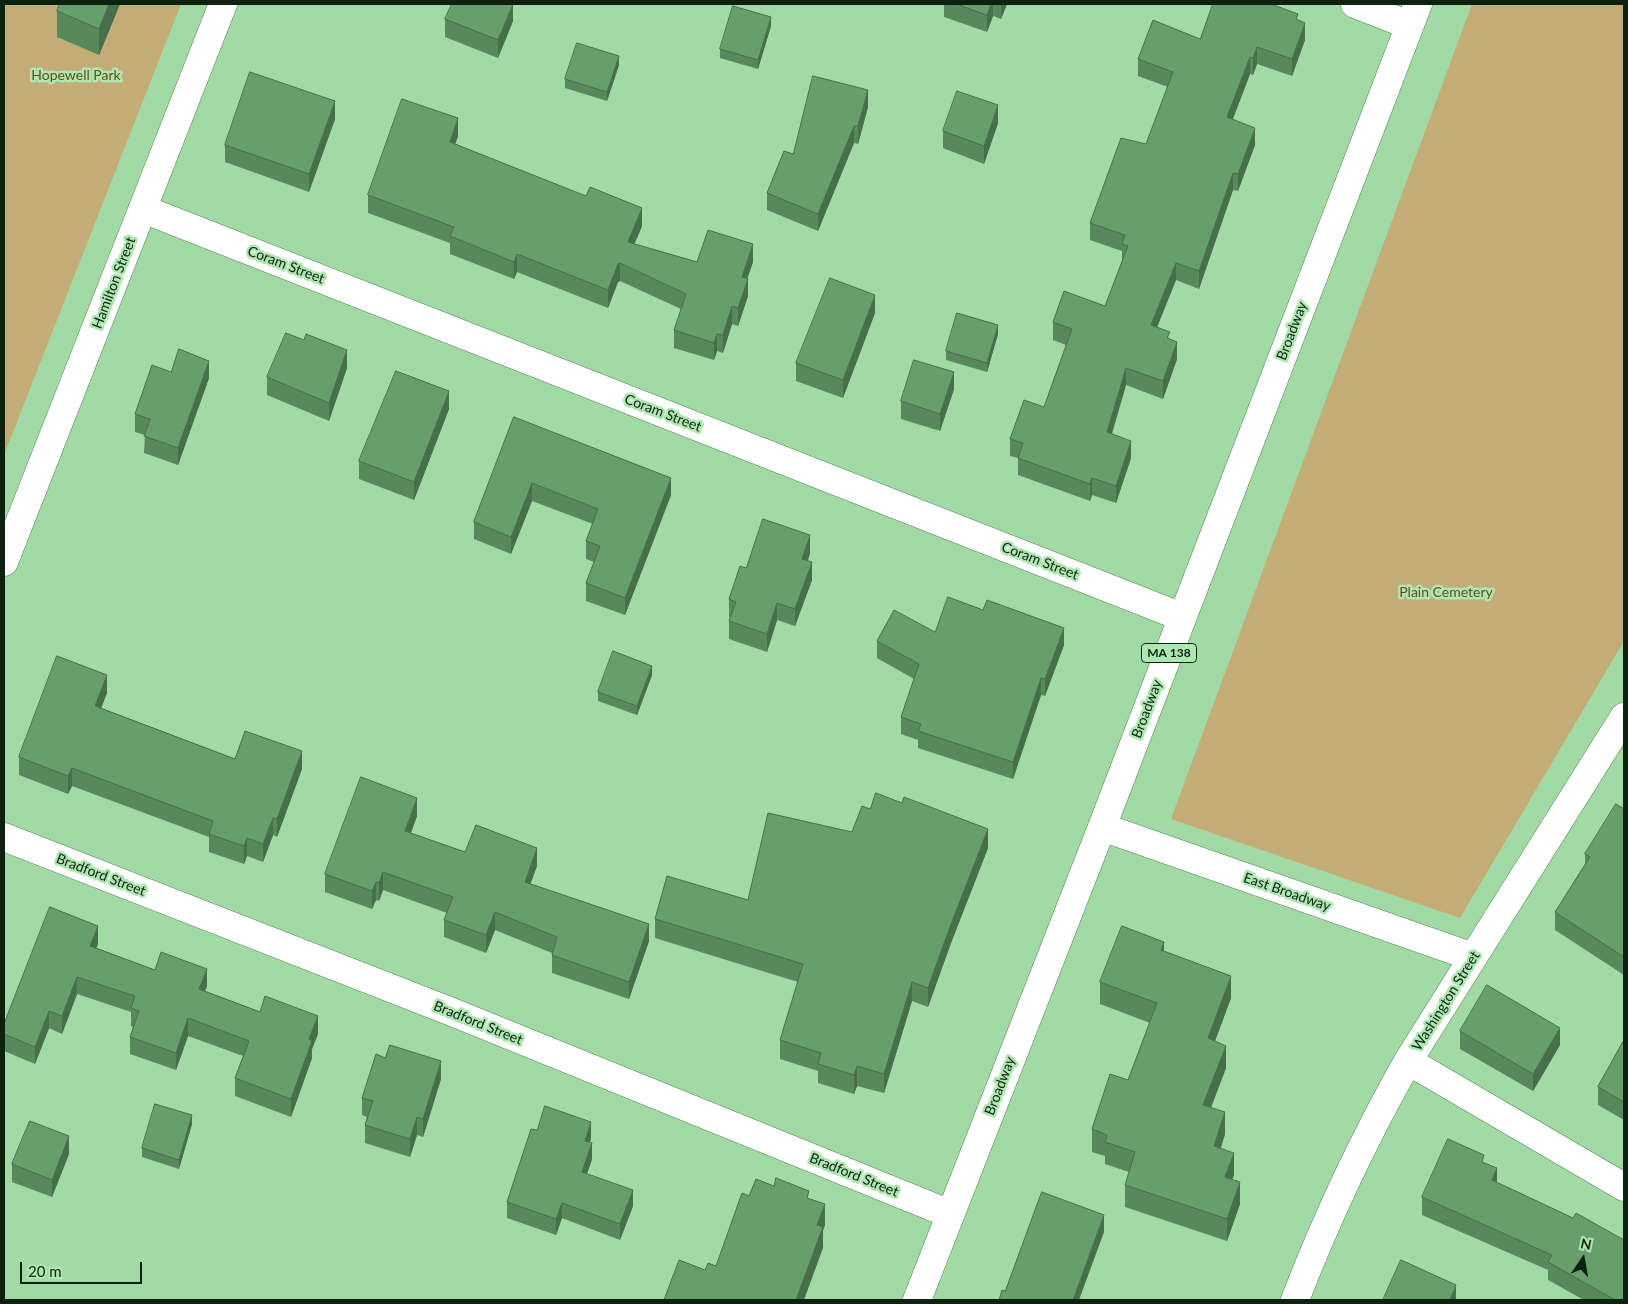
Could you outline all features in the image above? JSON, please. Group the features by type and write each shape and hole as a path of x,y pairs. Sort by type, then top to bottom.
{"street":[{"name":"Hamilton Street","path":"4,562 224,4"},
{"path":"1355,4 1413,14"},
{"name":"Broadway","path":"917,1300 1102,828 1413,14"},
{"name":"Coram Street","path":"143,209 1182,617"},
{"name":"Washington Street","path":"1296,1300 1348,1175 1408,1061 1473,957 1621,731"},
{"name":"East Broadway","path":"1102,828 1473,957"},
{"name":"Bradford Street","path":"4,837 452,1012 950,1214"},
{"path":"1408,1061 1624,1188"}],"green space":[{"name":"Hopewell Park","path":"4,4 181,4 4,455"},
{"name":"Plain Cemetery","path":"1472,4 1624,4 1624,641 1460,918 1171,819"}],"building":[{"path":"60,4 109,4 99,29 57,11"},
{"path":"452,4 513,4 498,40 445,19"},
{"path":"957,4 991,4 987,15"},
{"path":"1213,4 1271,4 1298,14 1296,19 1305,23 1292,59 1257,47 1253,58 1250,57 1227,117 1255,128 1238,174 1233,173 1199,271 1176,263 1151,325 1170,332 1167,338 1177,342 1163,381 1126,368 1107,432 1131,441 1116,486 1092,478 1090,484 1018,458 1023,443 1010,439 1024,400 1044,407 1072,329 1053,322 1064,291 1105,306 1128,246 1122,244 1125,235 1090,223 1121,138 1146,144 1173,72 1138,59 1153,20 1200,39"},
{"path":"733,6 771,17 758,60 720,49"},
{"path":"577,43 619,56 607,92 565,79"},
{"path":"250,72 335,101 309,174 225,145"},
{"path":"813,76 868,90 858,126 854,126 818,214 767,193 784,151 793,154"},
{"path":"957,91 998,105 984,146 943,131"},
{"path":"402,99 458,118 450,142 586,196 590,187 642,208 628,242 697,262 708,230 753,244 742,277 748,279 738,308 732,306 723,335 717,334 714,343 674,330 686,294 620,263 608,290 517,254 514,262 450,236 454,227 368,195"},
{"path":"830,278 875,295 843,380 796,363"},
{"path":"957,313 998,325 987,363 946,351"},
{"path":"286,333 304,340 306,334 347,350 329,403 267,377"},
{"path":"179,349 209,361 178,448 144,436 150,419 135,414 152,365 171,372"},
{"path":"914,360 954,372 940,414 901,401"},
{"path":"396,371 449,391 414,482 359,461"},
{"path":"514,417 671,478 625,598 586,583 600,546 586,541 598,509 532,483 511,537 474,522"},
{"path":"763,519 810,535 802,559 812,562 795,609 777,603 767,634 729,621 736,602 729,599 740,566 746,568"},
{"path":"948,597 983,610 987,600 1064,628 1045,679 1041,678 1013,762 918,731 921,724 901,717 919,664 877,641 894,610 935,632"},
{"path":"613,651 652,666 637,706 598,692"},
{"path":"57,656 107,675 95,706 235,759 245,731 302,751 277,819 273,818 263,844 247,838 244,846 209,834 213,821 72,768 68,776 19,757"},
{"path":"361,777 417,798 405,831 465,852 476,825 537,848 525,882 649,924 629,982 552,955 557,937 495,912 486,935 444,920 453,897 383,872 379,883 376,882 372,891 325,874"},
{"path":"876,793 902,803 904,797 988,829 928,988 912,982 884,1074 857,1066 854,1075 818,1064 821,1053 780,1040 803,964 655,919 667,876 748,900 768,813 852,832 862,806 870,809"},
{"path":"1616,804 1624,809 1624,957 1555,912 1590,857 1585,854"},
{"path":"50,907 98,926 90,946 155,970 161,952 207,969 199,989 260,1012 265,996 318,1016 309,1039 312,1041 291,1099 235,1078 249,1041 188,1018 176,1053 130,1037 139,1011 131,1008 135,996 77,977 62,1016 49,1011 35,1047 4,1034 4,1024"},
{"path":"1122,926 1164,942 1161,950 1231,976 1208,1038 1226,1046 1203,1105 1225,1112 1214,1146 1234,1153 1225,1177 1240,1182 1227,1219 1125,1185 1135,1152 1105,1142 1107,1135 1092,1129 1110,1074 1128,1080 1157,1003 1100,982"},
{"path":"1487,985 1560,1028 1533,1074 1460,1031"},
{"path":"1624,1040 1624,1102 1598,1087"},
{"path":"390,1045 441,1061 423,1119 417,1117 410,1139 365,1125 373,1101 362,1098 376,1054 385,1058"},
{"path":"155,1104 192,1115 179,1160 142,1148"},
{"path":"545,1106 591,1122 585,1141 592,1143 582,1172 633,1190 620,1224 562,1203 556,1219 507,1202 531,1129 537,1130"},
{"path":"30,1121 69,1136 52,1180 12,1164"},
{"path":"1448,1139 1484,1155 1482,1162 1497,1168 1492,1180 1573,1218 1576,1213 1624,1240 1624,1300 1615,1300 1548,1262 1552,1255 1422,1197"},
{"path":"776,1178 809,1191 807,1198 825,1204 817,1225 823,1227 796,1300 664,1300 679,1260 705,1270 708,1263 716,1266 742,1193 749,1196 756,1179 774,1186"},
{"path":"1042,1192 1104,1215 1073,1300 999,1300 1002,1290 1005,1291"},
{"path":"1401,1260 1456,1285 1450,1300 1383,1300"}]}
